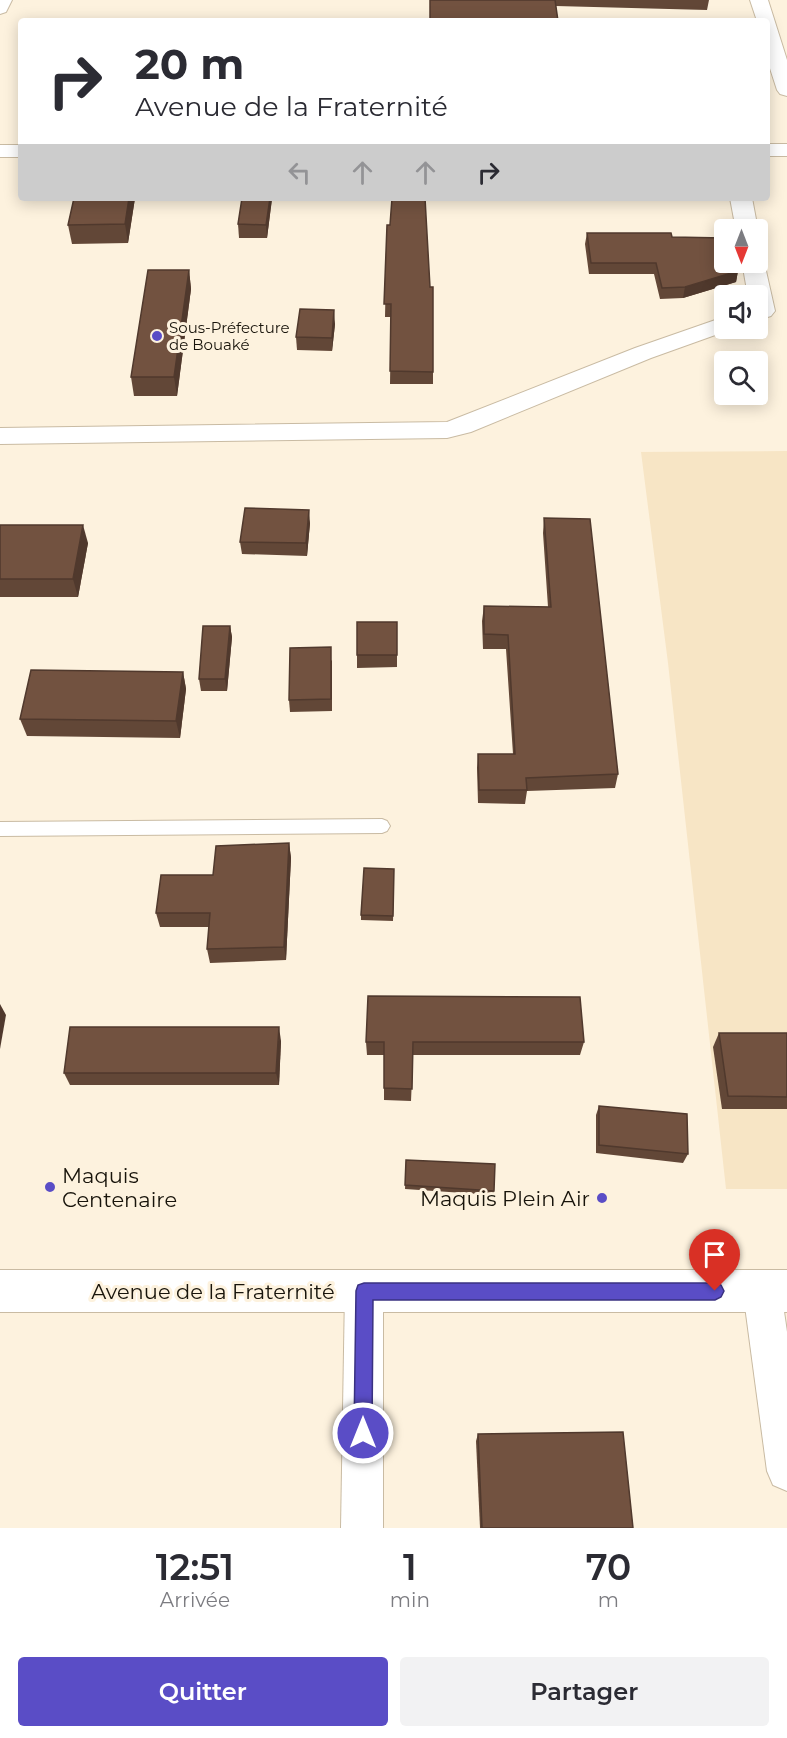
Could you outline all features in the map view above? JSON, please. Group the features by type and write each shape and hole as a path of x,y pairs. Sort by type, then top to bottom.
{"street":[{"path":"0,8 3,0"},
{"path":"759,0 765,18"},
{"path":"770,35 787,90"},
{"path":"0,150 18,150"},
{"path":"770,150 787,150"},
{"path":"742,201 745,219"},
{"path":"0,436 447,430 714,328"},
{"name":"Avenue de la Fraternité","path":"0,1291 774,1291"},
{"path":"362,1528 364,1291"},
{"path":"774,1291 787,1472"}],"lane":[{"path":"0,829 382,826"}],"shaded area":[{"path":"787,451 787,1189 726,1189 668,663 641,452 635,452"}],"building":[{"path":"430,0 555,0 558,18 430,18"},
{"path":"73,201 129,201 125,224 68,225"},
{"path":"242,201 270,201 266,225 238,224"},
{"path":"392,201 425,201 430,287 433,287 433,372 390,371 391,304 384,304 387,225 390,225"},
{"path":"587,233 671,233 672,237 714,238 714,273 731,273 685,287 662,288 656,263 591,263"},
{"path":"148,270 189,270 174,377 131,377"},
{"path":"300,309 334,310 332,338 296,337"},
{"path":"245,508 309,510 306,543 240,542"},
{"path":"544,518 590,519 618,774 526,778 527,790 479,790 478,754 515,754 508,635 484,634 484,606 551,607"},
{"path":"0,525 83,525 73,579 0,579"},
{"path":"357,622 397,622 397,655 357,655"},
{"path":"203,626 230,626 225,679 199,679"},
{"path":"331,647 331,699 289,700 290,648"},
{"path":"31,670 183,672 176,721 20,719"},
{"path":"289,843 284,947 207,949 210,913 156,913 161,875 213,875 216,846"},
{"path":"364,868 394,869 393,916 361,915"},
{"path":"368,996 580,997 584,1042 413,1042 412,1089 384,1088 384,1042 366,1042"},
{"path":"70,1027 279,1027 276,1073 64,1073"},
{"path":"719,1033 787,1033 787,1097 728,1096"},
{"path":"599,1106 687,1114 688,1154 599,1145"},
{"path":"406,1160 495,1164 494,1191 405,1185"},
{"path":"623,1432 633,1528 482,1528 478,1434"}],"place":[{"name":"Sous-Préfecture de Bouaké","path":"157,336"},
{"name":"Maquis Centenaire","path":"50,1187"},
{"name":"Maquis Plein Air","path":"602,1198"}],"route":[{"path":"363,1433 364,1291 715,1291"}]}
